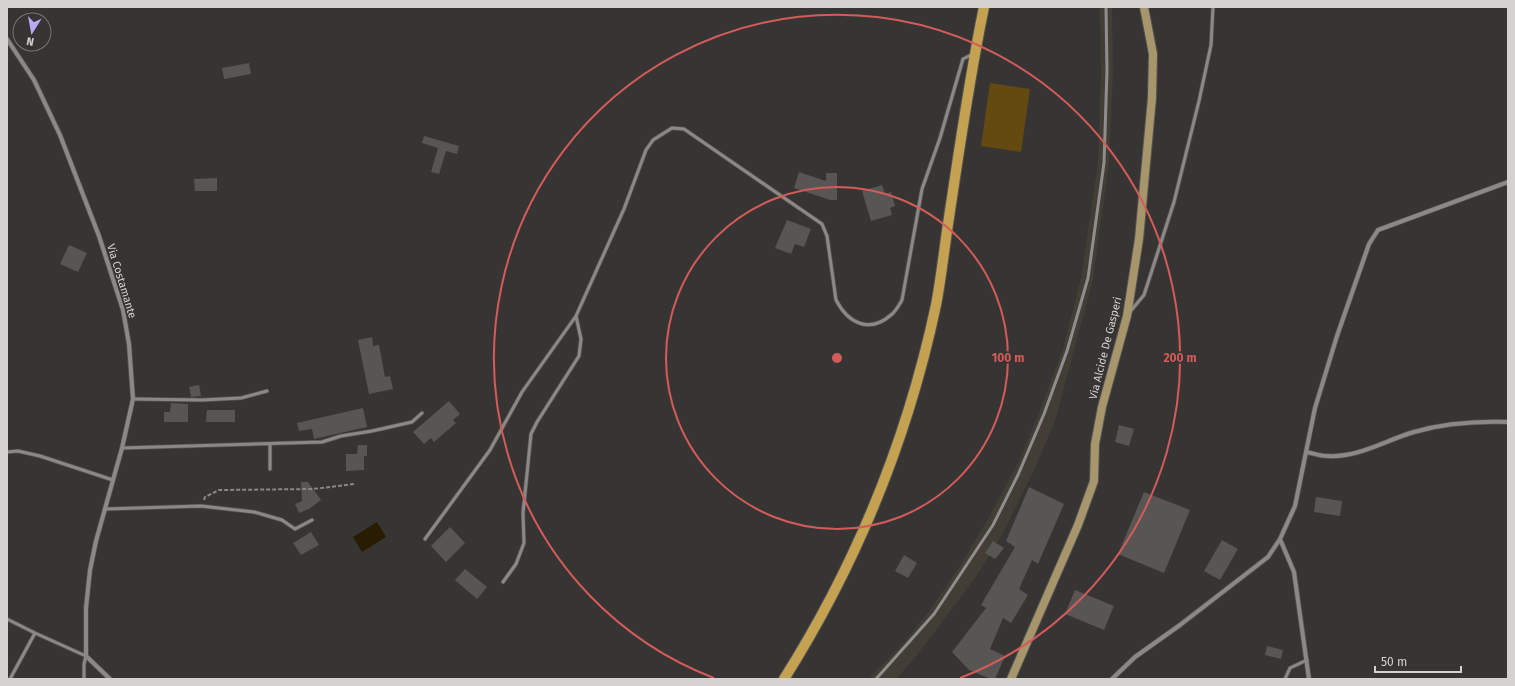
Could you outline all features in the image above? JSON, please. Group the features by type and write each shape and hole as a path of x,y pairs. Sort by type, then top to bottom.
{"main road":[{"path":"784,679 804,648 838,583 869,515 897,445 916,387 936,305 974,53 984,7"},
{"name":"Via Alcide De Gasperi","path":"1011,679 1078,525 1094,481 1096,444 1102,407 1126,316 1139,238 1152,98 1153,54 1144,7"}],"street":[{"name":"Via Costamante","path":"7,39 34,80 54,121 98,236 123,310 130,344 133,398 122,448 96,541 90,570 86,608 86,656"},
{"path":"1112,679 1135,657 1180,625 1268,557 1280,539 1295,506 1315,408 1368,244 1378,230 1508,182"},
{"path":"1306,452 1327,456 1350,454 1373,448 1414,432 1437,426 1472,421 1508,422"},
{"path":"1280,539 1294,572 1309,679"},
{"path":"86,656 110,679"}],"lane":[{"path":"1126,316 1144,295 1174,202 1211,45 1213,7"},
{"path":"425,539 490,450 522,392 576,316 624,209 646,150 653,140 672,128 684,129 822,224 827,236 836,300 841,309 849,318 865,325 880,324 893,314 902,300 922,189 940,138 963,59 974,53"},
{"path":"503,582 516,564 524,543 524,513 531,434 579,356 581,339 576,316"},
{"path":"133,398 202,400 241,398 267,391"},
{"path":"122,448 322,442 341,436 372,432 412,422 422,413"},
{"path":"270,444 270,469"},
{"path":"7,452 18,452 40,456 113,480"},
{"path":"106,509 200,506 254,512 282,520 295,530 312,520"},
{"path":"7,619 35,634 86,656 84,664 84,679"},
{"path":"10,679 35,634"},
{"path":"1285,679 1290,668 1307,660"}],"path":[{"path":"200,506 205,497 219,490 313,489 354,484"}],"shaded area":[{"path":"1100,7 1112,7 1113,70 1109,163 1093,279 1055,421 1035,468 1003,533 975,578 917,655 896,679 868,679 904,643 929,611 958,569 987,521 1019,461 1063,349 1081,278 1098,163 1101,71"},
{"path":"990,83 1030,89 1021,152 981,146"},
{"path":"377,522 386,537 362,552 353,537"}],"building":[{"path":"249,63 251,74 224,79 222,68"},
{"path":"424,136 459,146 457,154 446,151 439,174 431,172 438,148 422,143"},
{"path":"799,172 826,181 826,173 837,173 837,200 830,200 794,188"},
{"path":"217,178 217,191 195,191 194,179"},
{"path":"882,185 885,194 891,192 895,206 890,208 892,215 871,221 862,191"},
{"path":"787,220 811,229 804,247 795,244 791,254 775,248"},
{"path":"69,245 87,253 78,272 60,264"},
{"path":"372,337 373,346 379,345 385,377 390,376 393,389 369,394 358,340"},
{"path":"199,385 201,396 191,397 189,387"},
{"path":"449,401 460,414 453,420 456,423 434,442 431,438 424,444 413,432"},
{"path":"171,403 188,404 188,422 164,422 164,412 170,412"},
{"path":"363,408 367,427 314,439 312,429 299,431 297,423"},
{"path":"207,410 235,410 235,422 206,422"},
{"path":"1119,425 1134,429 1129,446 1115,442"},
{"path":"358,445 367,445 367,456 364,456 364,470 346,471 346,454 357,454"},
{"path":"301,482 308,482 321,500 309,509 299,513 295,504 302,501"},
{"path":"1029,487 1064,504 1038,564 1032,560 1019,589 1028,595 1011,623 1003,618 990,649 1005,656 995,679 991,679 969,670 952,652 986,608 981,605 1015,547 1006,541"},
{"path":"1144,492 1190,510 1164,573 1118,554"},
{"path":"1316,497 1342,501 1340,516 1314,512"},
{"path":"450,527 465,543 446,562 431,546"},
{"path":"311,532 319,545 301,555 293,543"},
{"path":"1222,540 1238,549 1220,580 1204,571"},
{"path":"993,541 1004,548 995,559 985,553"},
{"path":"904,555 917,563 908,578 895,571"},
{"path":"465,569 487,587 477,599 455,580"},
{"path":"1075,590 1114,606 1104,630 1065,614"},
{"path":"1267,646 1283,650 1281,659 1265,655"}],"railway":[{"path":"876,679 934,614 993,525 1018,475 1044,414 1067,351 1088,278 1104,163 1107,71 1106,7"}]}
